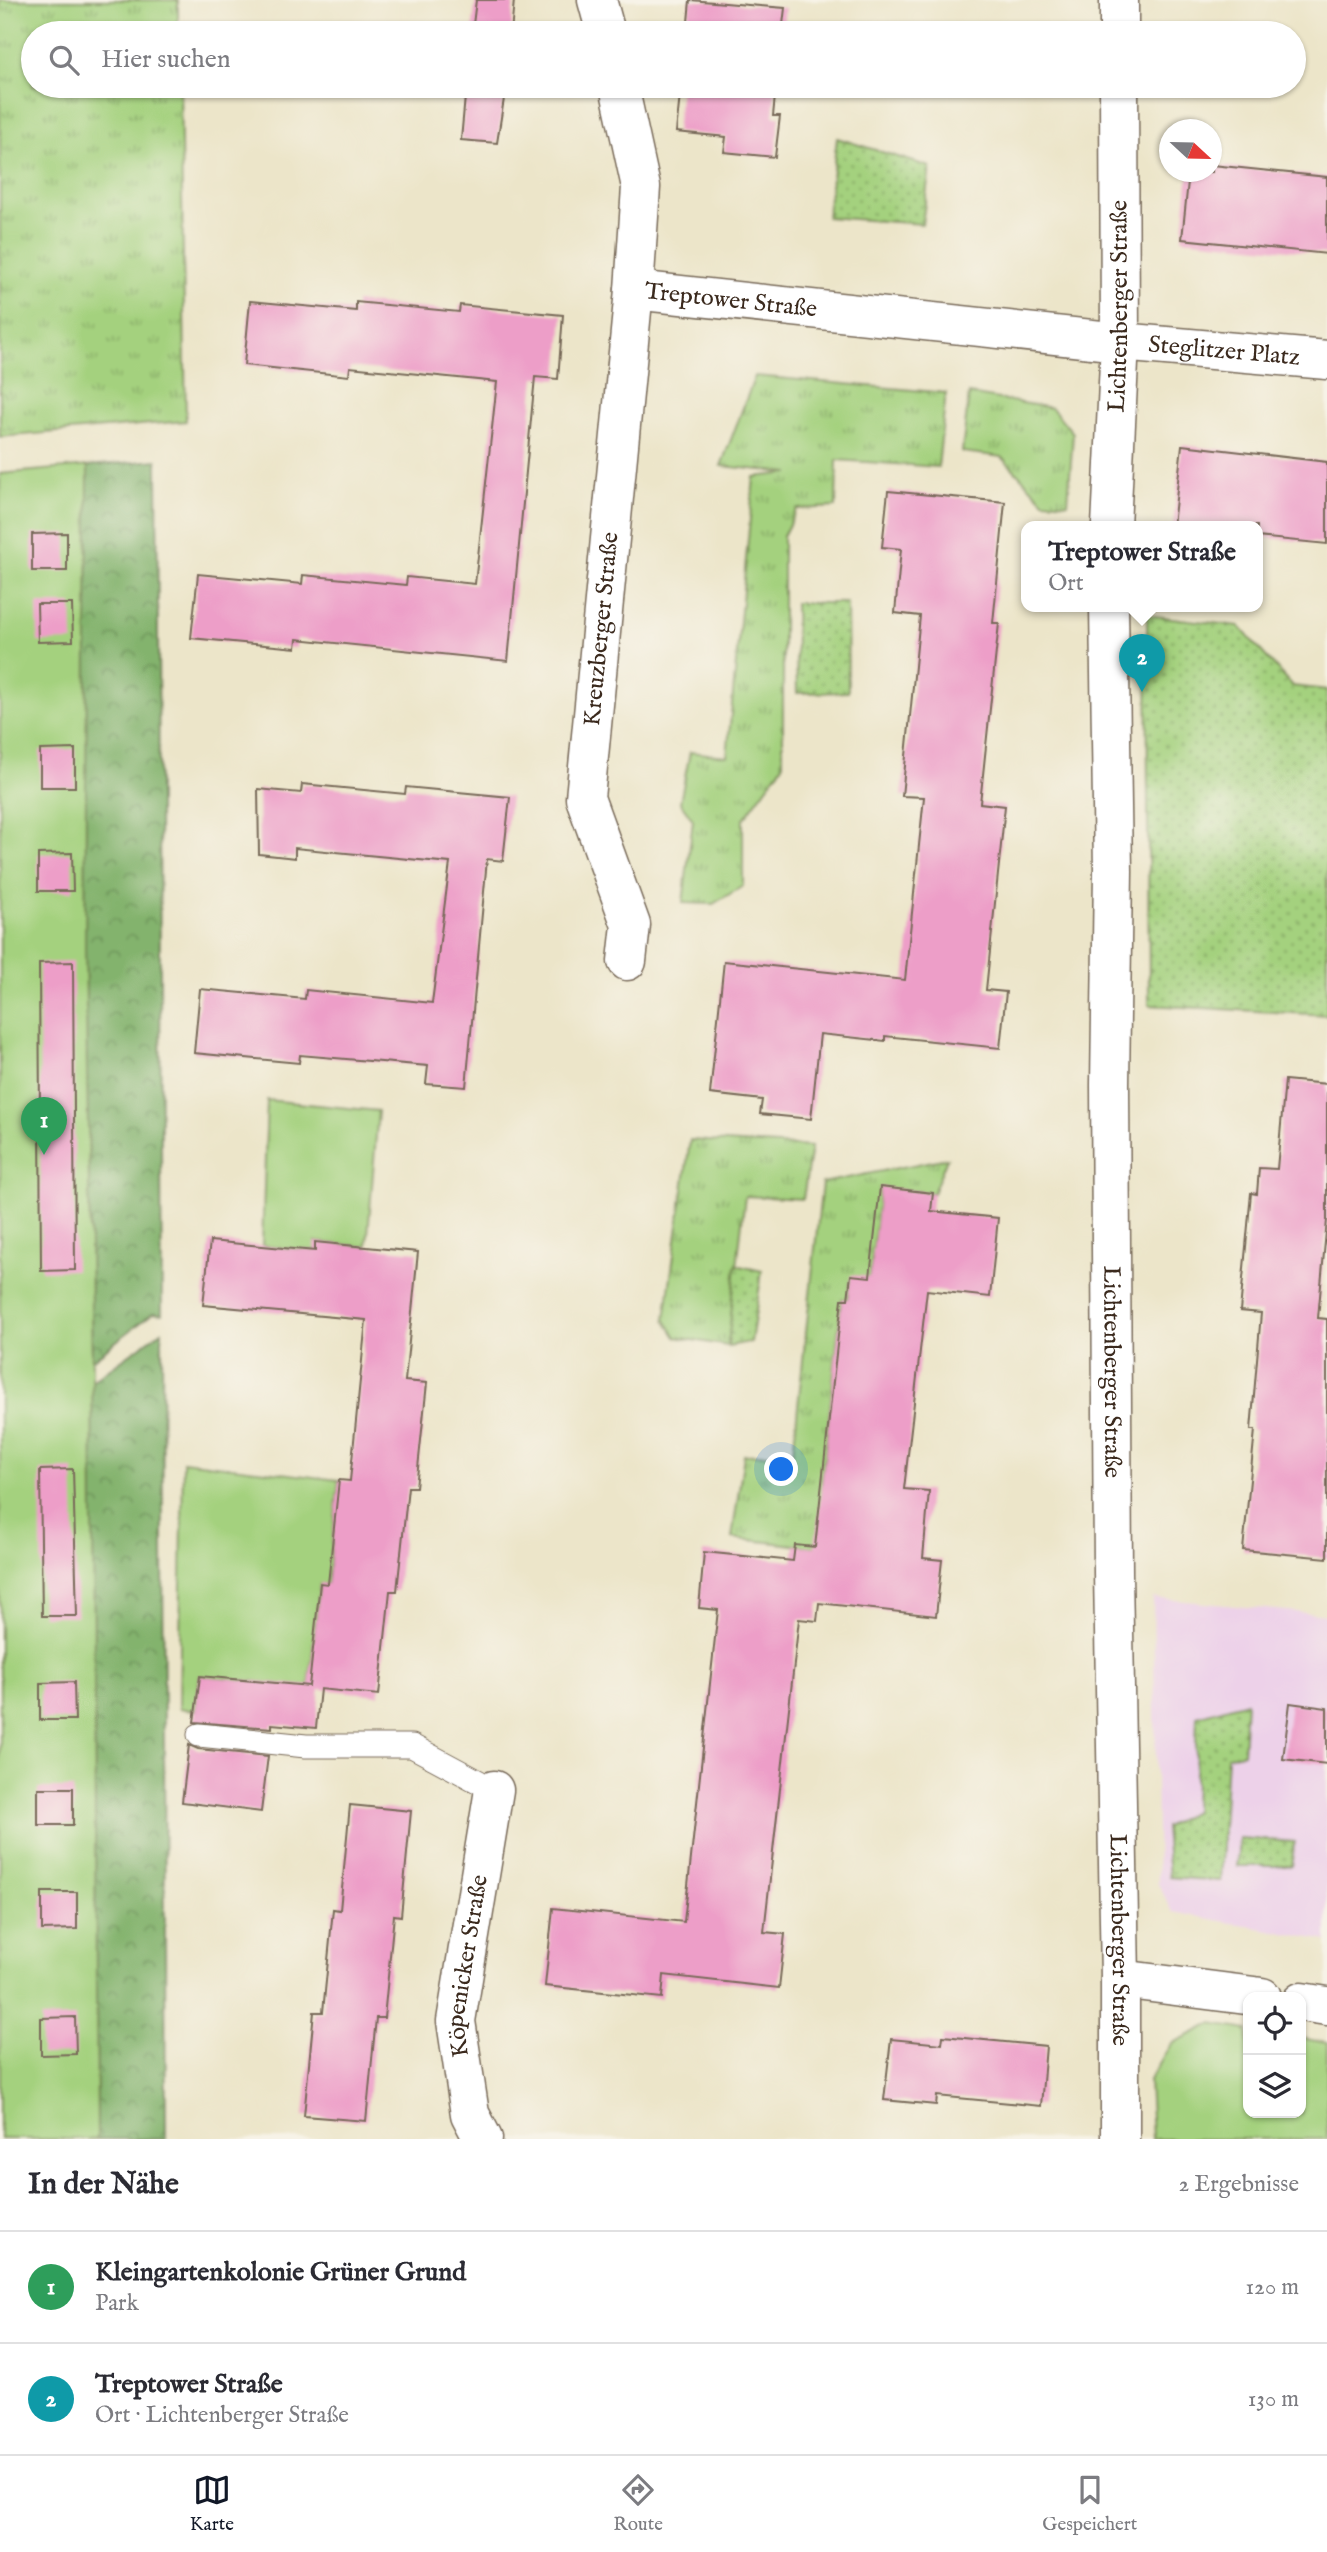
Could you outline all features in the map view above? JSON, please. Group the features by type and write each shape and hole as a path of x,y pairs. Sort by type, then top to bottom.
{"street":[{"path":"597,0 603,21"},
{"path":"1119,0 1119,21"},
{"name":"Treptower Straße","path":"622,98 641,187 634,290 1120,342"},
{"name":"Lichtenberger Straße","path":"1111,521 1120,342 1119,98"},
{"name":"Kreuzberger Straße","path":"627,961 631,925 585,798 634,290"},
{"name":"Steglitzer Platz","path":"1120,342 1327,360"},
{"name":"Lichtenberger Straße","path":"1108,612 1113,871 1113,1558 1120,2139"},
{"name":"Köpenicker Straße","path":"483,2139 470,2114 456,2021 494,1790"},
{"path":"1120,1979 1243,1995"},
{"path":"1306,2003 1327,2006"}],"lane":[{"path":"199,1735 306,1746 412,1746 494,1790"}],"shaded area":[{"path":"1153,1598 1327,1615 1327,1941 1173,1912 1158,1884"}],"green space":[{"path":"0,0 178,0 178,21 21,21 21,98 180,98 186,421 0,437"},
{"path":"837,138 930,167 922,224 827,217"},
{"path":"755,376 946,393 938,467 837,460 836,507 797,509 783,536 783,765 743,820 743,886 713,904 683,903 693,820 680,802 690,752 727,756 754,477 790,473 721,466"},
{"path":"969,394 1052,408 1073,433 1068,503 1044,501 1002,457 962,452"},
{"path":"157,460 162,1314 153,1313 92,1360 85,949 88,466"},
{"path":"88,466 85,949 92,1371 97,2139 0,2139 0,474"},
{"path":"795,603 847,603 848,692 797,693"},
{"path":"1147,615 1239,626 1292,686 1327,690 1327,1015 1149,1005"},
{"path":"267,1100 378,1111 367,1247 316,1242 315,1251 262,1246"},
{"path":"690,1140 811,1147 803,1199 745,1196 728,1346 676,1337 665,1319"},
{"path":"947,1158 933,1193 880,1188 870,1277 850,1282 848,1299 842,1299 822,1483 839,1550 732,1538 744,1455 793,1453 822,1183"},
{"path":"736,1265 762,1271 751,1342 728,1346"},
{"path":"162,1331 166,2139 97,2139 92,1381"},
{"path":"183,1461 339,1480 328,1584 320,1584 309,1687 200,1676 196,1711 179,1708"},
{"path":"1246,1702 1243,1753 1227,1756 1220,1881 1169,1877 1165,1827 1194,1811 1197,1716"},
{"path":"1239,1838 1295,1842 1291,1866 1237,1866"},
{"path":"1212,2024 1243,2029 1243,2118 1306,2118 1306,2039 1327,2043 1327,2139 1152,2139 1149,2080 1171,2044"}],"building":[{"path":"476,0 514,0 512,21 473,21"},
{"path":"690,0 785,8 783,21 688,21"},
{"path":"465,98 504,98 497,143 461,140"},
{"path":"680,98 775,98 773,116 780,116 775,157 724,152 726,137 676,132"},
{"path":"1222,166 1327,177 1327,254 1182,239 1188,182 1222,182"},
{"path":"250,301 356,311 356,302 459,312 460,305 563,315 558,379 535,377 508,661 297,639 296,648 191,638 198,574 302,584 303,575 406,585 407,577 475,584 497,382 350,367 349,376 244,365"},
{"path":"1182,445 1327,462 1327,544 1263,538 1263,521 1174,521"},
{"path":"888,491 1005,502 993,623 999,623 980,803 1005,806 986,990 1006,992 1000,1048 885,1036 885,1041 820,1034 811,1119 760,1114 762,1100 710,1094 724,961 905,980 924,797 902,796 920,616 895,613 901,549 882,547"},
{"path":"67,533 67,571 32,571 32,534"},
{"path":"37,604 72,604 73,641 38,642"},
{"path":"75,749 75,787 40,787 40,750"},
{"path":"302,784 405,794 406,787 510,797 503,861 487,859 466,1087 426,1084 428,1066 300,1055 299,1063 194,1053 200,989 305,999 306,990 432,1003 450,863 295,848 295,858 259,854 258,789 301,793"},
{"path":"72,853 73,891 38,891 38,854"},
{"path":"73,962 75,1270 41,1271 39,963"},
{"path":"1285,1080 1327,1084 1327,1220 1318,1318 1327,1319 1327,1558 1243,1550 1255,1430 1251,1430 1261,1313 1240,1311 1251,1193 1257,1194 1259,1168 1277,1169"},
{"path":"880,1187 933,1193 931,1211 998,1218 990,1297 927,1290 904,1489 929,1491 923,1558 942,1560 936,1616 819,1603 817,1621 799,1619 764,1932 785,1934 779,1988 664,1975 662,1998 545,1986 553,1908 684,1922 718,1610 699,1608 704,1552 793,1561 795,1545 815,1547 842,1299 848,1299 851,1275 870,1277"},
{"path":"210,1241 315,1251 315,1242 418,1252 405,1381 427,1383 416,1487 408,1487 397,1591 390,1591 379,1695 320,1689 316,1728 272,1724 272,1728 194,1722 200,1676 309,1686 320,1583 328,1584 339,1480 350,1481 366,1320 203,1305"},
{"path":"73,1469 77,1616 42,1616 40,1470"},
{"path":"74,1682 75,1720 40,1720 40,1683"},
{"path":"1290,1703 1327,1708 1327,1764 1283,1759"},
{"path":"189,1745 198,1749 268,1756 261,1812 182,1802"},
{"path":"38,1788 73,1788 73,1825 38,1825"},
{"path":"350,1805 411,1811 401,1916 394,1915 384,2018 376,2018 366,2121 304,2116 314,2012 323,2012 333,1909 340,1910"},
{"path":"42,1892 77,1892 77,1929 42,1930"},
{"path":"75,2017 76,2054 41,2055 41,2018"},
{"path":"943,2036 1046,2046 1041,2106 937,2096 936,2105 884,2100 891,2039 942,2044"}],"place":[{"name":"Treptower Straße","path":"1142,692"},
{"name":"Kleingartenkolonie Grüner Grund","path":"44,1155"}]}
